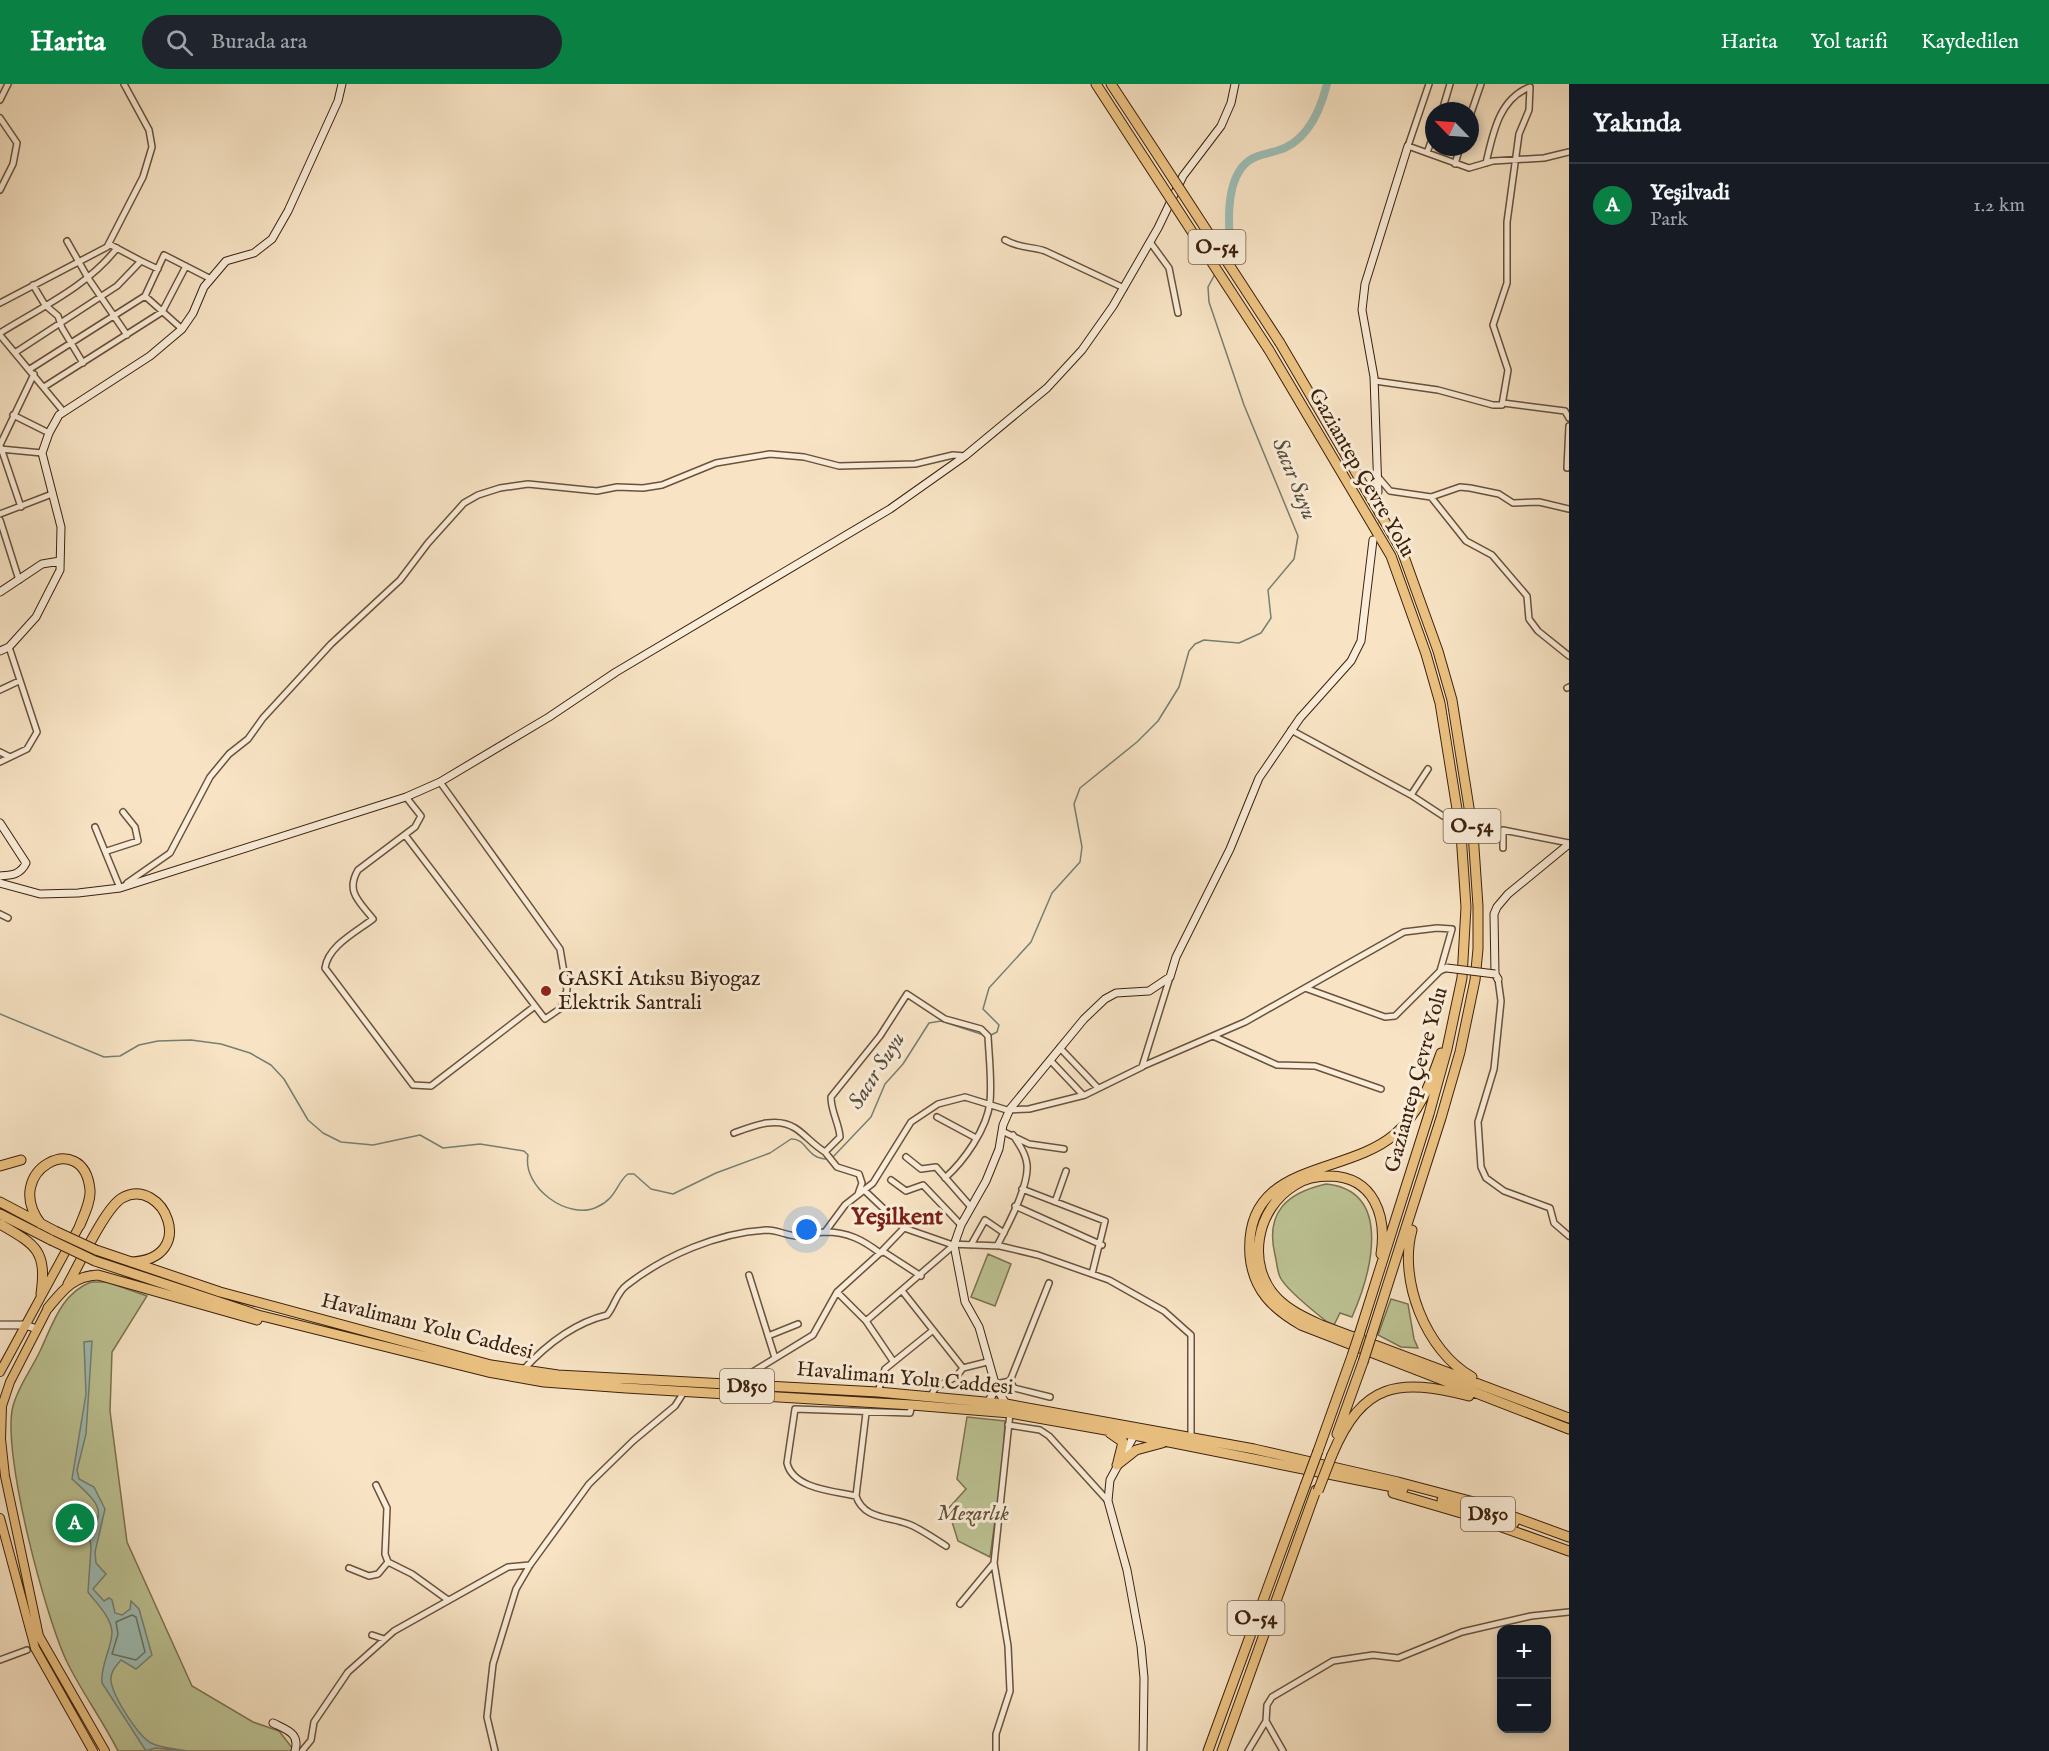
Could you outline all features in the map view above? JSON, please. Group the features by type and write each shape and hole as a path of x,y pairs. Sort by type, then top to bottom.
{"highway":[{"name":"Gaziantep Çevre Yolu","path":"1096,84 1269,350 1381,537 1426,654 1440,703 1461,834 1466,907 1462,978 1438,1082 1360,1334 1208,1751"},
{"name":"Gaziantep Çevre Yolu","path":"1111,84 1280,343 1402,551 1438,651 1452,700 1473,833 1478,906 1475,980 1460,1052 1363,1362 1222,1751"},
{"path":"1462,978 1432,1077 1422,1102 1409,1120 1393,1136 1371,1149 1305,1172 1276,1188 1256,1218 1249,1245 1251,1265 1263,1295 1272,1306 1301,1325 1569,1429"},
{"path":"1460,1052 1411,1235 1410,1278 1430,1333 1454,1364 1479,1381 1538,1406"},
{"path":"41,1224 28,1214 23,1204 21,1185 29,1169 36,1162 53,1158 68,1160 85,1175 90,1190 80,1226"},
{"path":"0,1166 21,1160"},
{"path":"1360,1334 1381,1256 1384,1234 1382,1216 1372,1196 1354,1181 1340,1176 1306,1179 1294,1185 1274,1203 1260,1233 1258,1245 1263,1277 1278,1300 1291,1310 1321,1325 1569,1418"},
{"path":"48,1308 66,1286 108,1212 122,1198 132,1196 149,1198 157,1203 168,1216 171,1233 169,1240 156,1256 146,1260 124,1262"},
{"name":"Havalimanı Yolu Caddesi","path":"0,1202 41,1224 53,1236 95,1261 237,1308 356,1341 478,1370 544,1382 684,1392 1008,1409 1139,1432 1173,1442 1434,1497 1569,1544"},
{"name":"Havalimanı Yolu Caddesi","path":"0,1214 124,1262 220,1292 381,1337 523,1371 627,1380 878,1392 987,1403 1096,1428 1191,1437 1364,1474 1470,1501 1569,1537"},
{"path":"0,1224 38,1249 43,1269 41,1294"},
{"path":"66,1286 77,1278 98,1275 263,1322 316,1335 356,1341"},
{"path":"1330,1456 1358,1410 1383,1392 1398,1387 1425,1387 1455,1393 1534,1416"},
{"path":"1096,1428 1120,1438 1122,1449 1117,1465"},
{"path":"1117,1465 1142,1447 1173,1442"},
{"path":"1364,1474 1392,1475 1442,1488 1569,1532"},
{"path":"1345,1478 1468,1515 1569,1551"}],"main road":[{"path":"0,1372 80,1226"},
{"path":"48,1308 10,1382 2,1406 1,1439 5,1476 39,1636 105,1751"},
{"path":"0,1518 35,1647 93,1751"}],"street":[{"path":"0,100 8,84"},
{"path":"0,303 100,253 109,244 143,177 152,147 149,130 124,84"},
{"path":"0,651 9,647 36,617 60,570 61,527 42,453 49,433 63,411 99,391 150,356 182,329 211,279 226,261 254,254 272,239 302,181 338,101 342,84"},
{"path":"0,883 40,894 78,893 122,887 406,797 440,782 549,717 616,672 890,509 965,456 1047,388 1082,350 1124,288 1184,176 1221,126 1231,103 1235,84"},
{"path":"1378,492 1375,381 1362,310 1365,284 1429,84"},
{"path":"1445,102 1450,84"},
{"path":"1475,102 1481,84"},
{"path":"1503,403 1508,370 1493,325 1507,283 1507,222 1519,134 1530,110 1530,85"},
{"path":"1486,163 1503,107 1513,95 1530,85"},
{"path":"0,118 17,143 13,164 0,190"},
{"path":"1408,146 1425,152"},
{"path":"1435,156 1469,168 1486,163 1544,158 1569,152"},
{"path":"1455,164 1457,156"},
{"path":"1005,240 1027,250 1035,248 1045,252 1124,288"},
{"path":"67,241 88,278 127,335"},
{"path":"1150,242 1169,268 1178,313"},
{"path":"109,244 158,269"},
{"path":"63,411 0,334 88,278 105,264 117,248"},
{"path":"21,507 0,449 32,372 145,296 164,255 211,279"},
{"path":"16,352 102,296 128,277 141,261"},
{"path":"44,387 162,312 186,266"},
{"path":"33,285 45,305 62,322 62,328 83,363"},
{"path":"145,296 182,329"},
{"path":"1375,381 1438,390 1493,405 1503,403 1565,411 1569,418"},
{"path":"13,415 49,433"},
{"path":"1567,468 1569,426"},
{"path":"0,449 42,453"},
{"path":"122,887 153,868 171,853 210,777 230,754 248,739 263,718 331,644 400,580 428,543 464,503 478,495 500,488 528,484 597,491 617,487 643,488 662,485 716,463 770,454 804,457 839,466 915,464 953,455 965,456"},
{"path":"1378,477 1390,491 1431,497 1460,487 1470,488 1499,494 1513,503 1539,502 1569,509"},
{"path":"0,514 52,494"},
{"path":"1431,497 1466,541 1492,555 1527,596 1530,619 1538,631 1569,656"},
{"path":"0,520 19,580"},
{"path":"1142,1066 1176,957 1230,849 1259,778 1291,730 1351,661 1361,640 1373,540"},
{"path":"0,592 42,564 60,561"},
{"path":"0,762 27,749 37,732 9,647"},
{"path":"0,690 19,681"},
{"path":"1291,730 1411,795 1443,816"},
{"path":"0,752 10,757"},
{"path":"1411,795 1428,769"},
{"path":"405,835 545,1019 561,1008 567,990 560,950 440,782"},
{"path":"406,797 421,816 416,827 358,870 351,886 354,894 373,919 326,957 325,968 331,978 413,1085 431,1086 535,1006"},
{"path":"107,851 138,841 135,827 123,812"},
{"path":"0,823 26,863 23,870 14,875 0,876"},
{"path":"95,827 122,887"},
{"path":"1503,848 1503,830 1569,843"},
{"path":"1569,843 1508,894 1494,914 1496,976 1501,1001 1494,1069 1478,1122 1481,1167 1486,1178 1504,1191 1550,1208 1554,1223 1569,1236"},
{"path":"0,914 8,918"},
{"path":"825,1232 845,1205 873,1184 911,1122 938,1104 965,1097 1010,1109 1029,1109 1083,1095 1142,1066 1245,1022 1305,988 1404,932 1437,928 1452,930 1443,970 1395,1016 1385,1017 1305,988"},
{"path":"1443,970 1496,976"},
{"path":"867,1321 903,1292 954,1245 961,1225 986,1181 999,1149 1002,1131 1010,1109 1084,1019 1105,999 1116,993 1149,991 1170,977"},
{"path":"827,1156 840,1137 839,1127 831,1109 831,1096 880,1036 907,994 945,1019 987,1034 990,1105 976,1138 961,1164 945,1178"},
{"path":"1213,1036 1277,1065 1316,1066 1382,1089"},
{"path":"1060,1048 1098,1088"},
{"path":"1050,1060 1083,1095"},
{"path":"937,1117 976,1138"},
{"path":"734,1133 760,1122 794,1127 837,1167 859,1174 862,1183 857,1196"},
{"path":"1002,1131 1029,1144 1064,1149"},
{"path":"997,1246 1022,1189 1027,1165 1021,1147 1013,1135"},
{"path":"906,1157 921,1169 936,1167 971,1207"},
{"path":"1055,1202 1066,1172"},
{"path":"891,1180 906,1191 923,1185 961,1225"},
{"path":"1022,1189 1106,1221 1102,1245 1092,1274"},
{"path":"864,1190 904,1228 954,1245 997,1246 1038,1255 1092,1274 1164,1311 1191,1335 1191,1437"},
{"path":"1015,1206 1102,1245"},
{"path":"971,1245 985,1220 1004,1233"},
{"path":"743,1386 751,1373 813,1335 837,1292 904,1228"},
{"path":"523,1371 536,1356 585,1320 607,1315 616,1296 627,1285 693,1246 737,1233 769,1230 790,1236 809,1236 825,1232 858,1237 879,1253 884,1252 893,1256 921,1276"},
{"path":"954,1245 965,1302 979,1328 987,1362 1008,1409 994,1563 1008,1646 1010,1691 996,1734 996,1751"},
{"path":"749,1275 775,1358"},
{"path":"987,1403 996,1386 1010,1381 1049,1283"},
{"path":"837,1292 867,1321 893,1361"},
{"path":"903,1292 963,1368"},
{"path":"0,1325 25,1324 37,1329"},
{"path":"768,1336 798,1324"},
{"path":"878,1392 883,1373 893,1361 932,1330"},
{"path":"930,1397 936,1387 956,1377 963,1368 987,1362"},
{"path":"1010,1381 1014,1388 1050,1397"},
{"path":"495,1751 487,1717 493,1664 516,1589 530,1565 589,1484 633,1441 675,1406 684,1392"},
{"path":"912,1405 910,1413 795,1409 787,1463 789,1470 800,1481 856,1496 867,1511 901,1521 946,1546"},
{"path":"856,1496 866,1413"},
{"path":"1008,1425 1040,1430 1049,1436 1108,1501"},
{"path":"1139,1432 1110,1480 1108,1501 1127,1570 1141,1646 1144,1678 1143,1751"},
{"path":"376,1485 387,1508 385,1554 388,1563 412,1574 448,1600"},
{"path":"348,1568 369,1576 378,1575 388,1563"},
{"path":"960,1604 994,1563"},
{"path":"302,1751 311,1740 314,1722 348,1672 384,1639 508,1567 530,1565"},
{"path":"1248,1751 1266,1721 1267,1705 1272,1697 1333,1661 1373,1655 1398,1658 1462,1632 1531,1616 1569,1612"},
{"path":"372,1635 384,1639"},
{"path":"0,1660 27,1650"},
{"path":"1266,1721 1283,1751"},
{"path":"273,1723 293,1732 297,1738 295,1751"}],"green space":[{"path":"1326,1184 1348,1190 1362,1202 1369,1218 1372,1238 1365,1280 1352,1317 1340,1313 1334,1325 1308,1307 1283,1282 1278,1272 1273,1240 1276,1216 1282,1207 1300,1193"},
{"path":"988,1254 1011,1264 995,1306 971,1297"},
{"path":"91,1282 107,1282 147,1296 112,1352 110,1411 127,1542 192,1686 253,1722 279,1731 293,1749 292,1751 118,1751 68,1664 48,1611 28,1535 13,1459 11,1428 16,1398 54,1319 73,1293"},
{"path":"1391,1299 1408,1304 1414,1339 1418,1348 1401,1347 1378,1335"},
{"name":"Mezarlık","path":"967,1417 1005,1421 1003,1463 990,1557 958,1541 948,1509 966,1489 957,1479"}],"water":[{"path":"92,1341 86,1434 77,1470 79,1479 94,1487 105,1509 95,1552 96,1563 106,1574 93,1589 104,1601 109,1598 112,1600 115,1613 122,1615 130,1609 131,1601 139,1609 152,1655 136,1669 121,1660 112,1672 111,1681 126,1715 145,1739 159,1746 187,1751 155,1748 146,1751 102,1683 112,1632 106,1616 88,1592 91,1548 89,1530 96,1523 98,1509 90,1496 72,1479 86,1394 84,1342"}],"waterway":[{"name":"Sacır Suyu","path":"1231,257 1230,200 1235,179 1244,165 1252,159 1287,147 1304,134 1316,115 1327,84"},
{"name":"Sacır Suyu","path":"991,1035 997,1032 999,1025 983,1009 989,988 1031,942 1052,893 1080,862 1082,847 1074,804 1080,788 1137,742 1158,721 1179,687 1189,651 1195,644 1204,640 1239,643 1261,633 1271,618 1268,590 1294,559 1298,536 1244,405 1209,302 1208,287 1215,274"},
{"name":"Sacır Suyu","path":"0,1014 104,1057 120,1056 139,1045 158,1041 191,1040 221,1044 250,1053 271,1065 284,1079 308,1120 323,1133 341,1142 373,1145 420,1135 443,1148 480,1144 524,1151 528,1155 528,1167 532,1179 540,1189 549,1198 573,1209 585,1210 604,1203 628,1174 634,1174 651,1189 673,1194 716,1173 770,1153 791,1139 800,1142 815,1156 827,1159"},
{"name":"Sacır Suyu","path":"832,1158 871,1117 885,1084 903,1064 929,1023 941,1021 984,1035"}],"tunnel":[{"path":"1375,529 1378,492"}],"place":[{"name":"GASKİ Atıksu Biyogaz Elektrik Santrali","path":"546,991"},
{"name":"Yeşilvadi","path":"75,1523"}],"district":[{"name":"Yeşilkent","path":"897,1217"}]}
